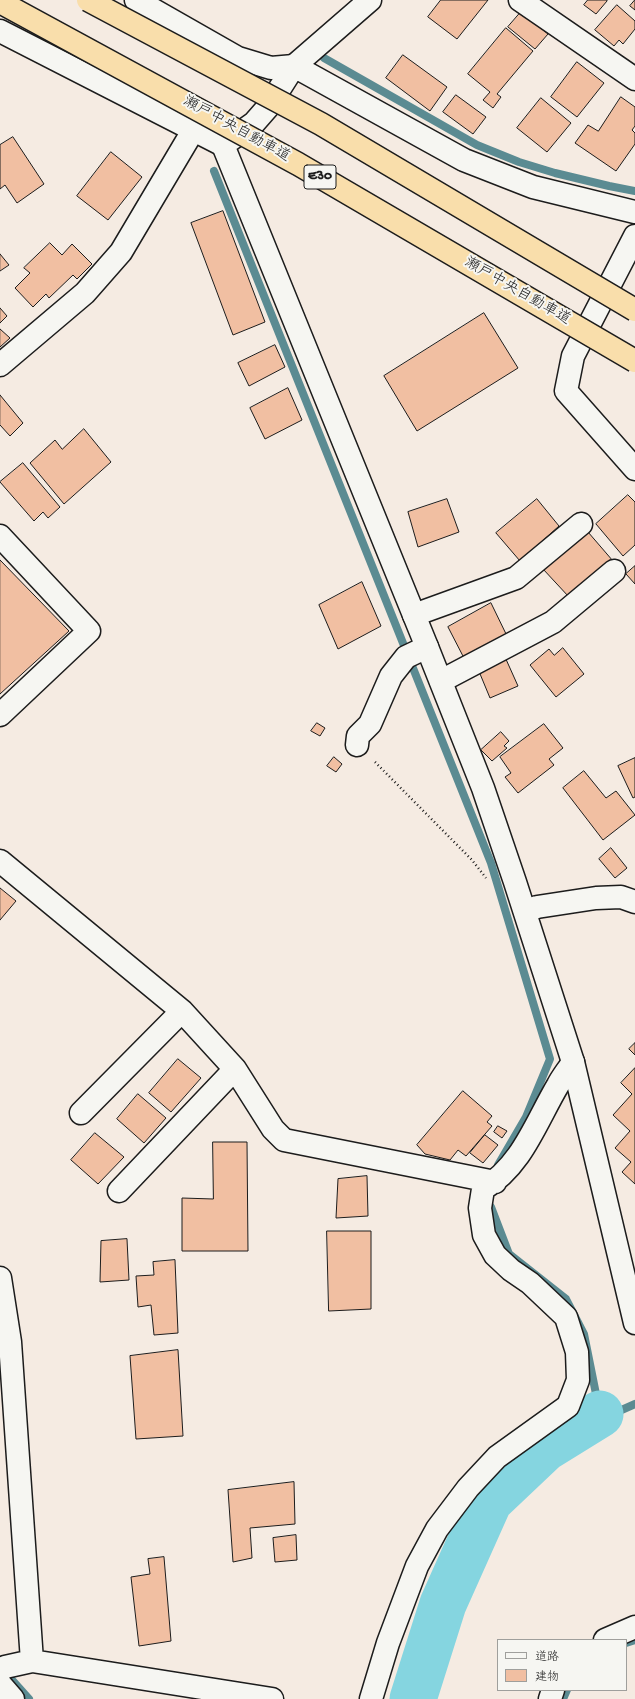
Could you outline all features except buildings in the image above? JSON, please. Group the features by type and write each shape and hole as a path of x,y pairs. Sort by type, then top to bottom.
{"highway":[{"path":"88,0 321,124 635,310"},
{"name":"瀬戸中央自動車道","path":"0,2 298,164 635,361"}],"street":[{"path":"136,0 173,10 238,58 271,68 294,66 464,160 533,187 635,212"},
{"path":"223,145 254,123 268,108 294,66 370,0"},
{"path":"520,0 635,79"},
{"path":"0,31 223,145 414,615 416,652 441,682 482,788 525,911 573,1062 635,1323"},
{"path":"0,365 85,293 121,252 194,129"},
{"path":"635,236 573,356 566,391 635,469"},
{"path":"414,615 516,578 581,524"},
{"path":"0,536 89,631 0,715"},
{"path":"441,682 553,622 614,571"},
{"path":"357,745 358,736 370,724 391,676 416,652"},
{"path":"0,860 182,1012 235,1069 272,1129 284,1140 495,1182"},
{"path":"525,911 537,907 596,898 621,896 635,902"},
{"path":"82,1113 182,1012"},
{"path":"371,1699 388,1643 417,1566 437,1529 468,1488 497,1457 568,1406 578,1380 577,1352 566,1317 530,1283 511,1270 495,1255 484,1235 480,1208 483,1189 495,1182 514,1162 532,1135 558,1085 573,1062"},
{"path":"119,1191 235,1069"},
{"path":"0,1278 10,1342 32,1661"},
{"path":"607,1639 635,1627"},
{"path":"13,1699 2,1674 32,1661 272,1699"}],"path":[{"path":"357,745 472,860 487,879"}],"waterway":[{"path":"324,58 477,145 519,162 555,173 635,191"},
{"path":"214,171 491,863 550,1059 526,1117 498,1165"},
{"path":"491,1207 509,1254 566,1299 584,1334 600,1414 617,1412 635,1404"},
{"path":"413,1699 443,1604 489,1501 545,1448 600,1414"},
{"path":"627,1643 635,1640"},
{"path":"3,1670 29,1699"},
{"path":"563,1699 567,1691"}]}
